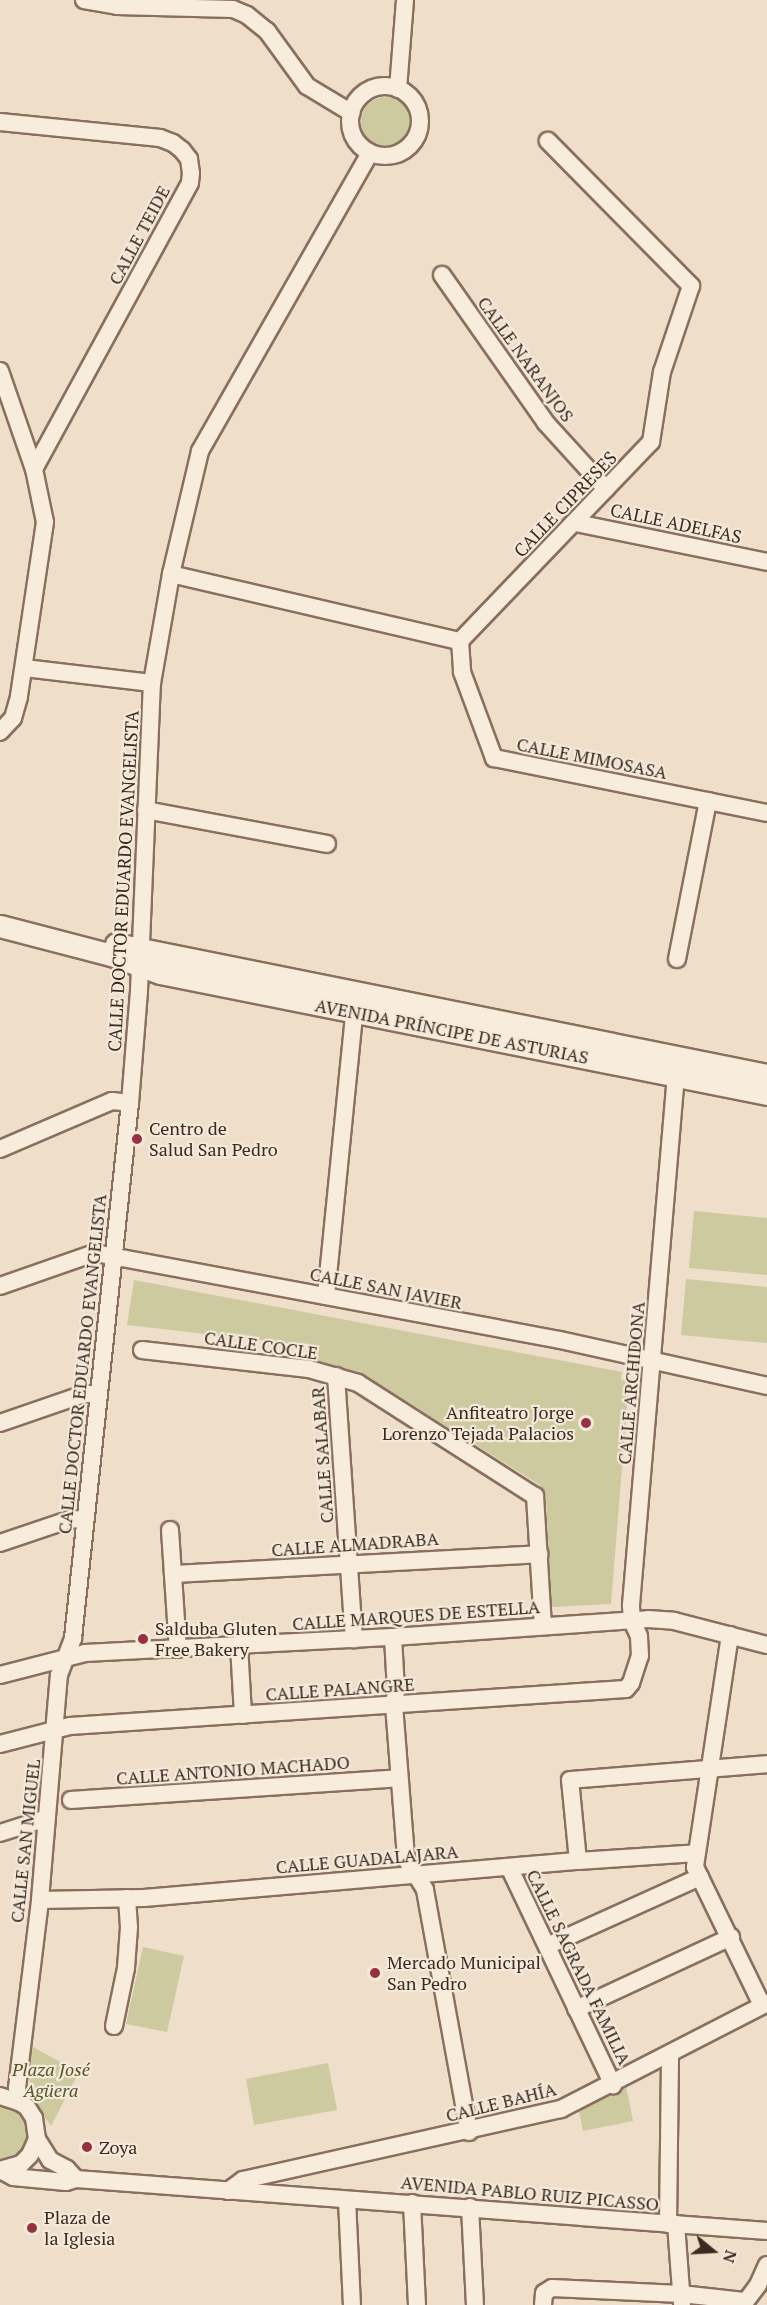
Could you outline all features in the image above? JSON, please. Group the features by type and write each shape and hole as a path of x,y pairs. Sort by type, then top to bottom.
{"street":[{"path":"84,0 117,6 233,9 247,15 267,31 307,86 352,113"},
{"path":"398,89 405,0"},
{"path":"375,88 398,89 414,101 418,110 419,130 415,140 408,148 390,156 370,153 362,147 352,132 352,113 364,94 375,88"},
{"name":"CALLE TEIDE","path":"0,122 160,138 173,143 182,150 189,159 191,173 190,183 34,469"},
{"name":"CALLE CIPRESES","path":"459,641 651,442 662,372 691,286 548,141"},
{"name":"CALLE DOCTOR EDUARDO EVANGELISTA","path":"65,1656 72,1638 130,1103 139,991 152,683 171,574 200,451 268,327 370,153"},
{"name":"CALLE NARANJOS","path":"442,275 546,423 606,489"},
{"path":"0,370 34,469 45,522 16,710 8,725 0,732"},
{"name":"CALLE ADELFAS","path":"576,522 767,562"},
{"path":"171,574 459,641"},
{"name":"CALLE MIMOSASA","path":"459,641 462,672 494,758 767,813"},
{"path":"24,668 152,683"},
{"path":"677,959 708,801"},
{"path":"146,810 327,844"},
{"path":"0,911 139,957"},
{"path":"0,926 139,957 271,977 767,1075"},
{"name":"AVENIDA PRÍNCIPE DE ASTURIAS","path":"139,957 160,974 767,1094"},
{"path":"326,1296 354,1012"},
{"name":"CALLE ARCHIDONA","path":"626,1689 631,1683 640,1656 639,1636 632,1622 646,1416 676,1075"},
{"path":"0,1149 112,1101 130,1103"},
{"name":"CALLE SAN JAVIER","path":"0,1286 95,1253 560,1340 767,1386"},
{"name":"CALLE COCLE","path":"142,1350 303,1368 358,1383 535,1496 543,1626"},
{"name":"CALLE SALABAR","path":"336,1376 354,1639"},
{"path":"0,1423 84,1394 99,1394"},
{"path":"0,1543 71,1519 84,1520"},
{"path":"170,1530 178,1648"},
{"name":"CALLE ALMADRABA","path":"173,1574 539,1554"},
{"name":"CALLE MARQUES DE ESTELLA","path":"0,1675 65,1656 661,1619 767,1645"},
{"path":"730,1635 695,1867 765,2004"},
{"path":"393,1637 398,1778 406,1859 413,1875 425,1890 469,2132"},
{"path":"238,1645 243,1715"},
{"name":"CALLE SAN MIGUEL","path":"19,2102 17,2088 40,1900 59,1675 65,1656"},
{"name":"CALLE PALANGRE","path":"0,1744 56,1728 626,1689"},
{"path":"578,1861 570,1780 767,1764"},
{"name":"CALLE ANTONIO MACHADO","path":"71,1800 398,1778"},
{"path":"0,1833 47,1818"},
{"name":"CALLE GUADALAJARA","path":"40,1900 127,1898 697,1853"},
{"name":"CALLE SAGRADA FAMILIA","path":"509,1867 613,2085"},
{"path":"547,1946 700,1877"},
{"path":"114,2026 126,1968 129,1927 127,1898"},
{"path":"576,2009 731,1937"},
{"name":"CALLE BAHÍA","path":"228,2191 243,2180 469,2132 561,2109 613,2085 765,2004"},
{"path":"670,2054 672,2224 682,2299"},
{"path":"0,2096 19,2102 34,2118 37,2139 50,2160 67,2169 76,2179"},
{"path":"0,2170 21,2164 30,2155 37,2139"},
{"path":"291,2195 292,2169"},
{"name":"AVENIDA PABLO RUIZ PICASSO","path":"0,2170 14,2177 66,2182 76,2179 767,2231"},
{"path":"347,2200 352,2305"},
{"path":"412,2203 417,2305"},
{"path":"470,2207 475,2305"},
{"path":"543,2299 552,2288 611,2298 744,2303 758,2285 767,2265"}],"green space":[{"path":"386,97 404,104 411,122 404,140 386,147 368,140 361,122 368,104"},
{"path":"694,1211 767,1218 767,1275 689,1268"},
{"path":"686,1279 767,1287 767,1343 681,1335"},
{"path":"134,1280 622,1372 621,1380 629,1381 611,1604 551,1607 546,1495 540,1485 363,1374 309,1359 310,1346 127,1325"},
{"path":"143,1947 184,1956 167,2032 126,2024"},
{"name":"Plaza José Agüera","path":"31,2046 79,2072 51,2126 40,2111 31,2091 28,2067"},
{"path":"328,2063 337,2110 254,2125 246,2079"},
{"path":"626,2086 633,2121 583,2131 578,2106"},
{"path":"0,2104 18,2109 29,2125 29,2144 17,2159 0,2163"}],"place":[{"name":"Centro de Salud San Pedro","path":"137,1139"},
{"name":"Anfiteatro Jorge Lorenzo Tejada Palacios","path":"586,1423"},
{"name":"Salduba Gluten Free Bakery","path":"143,1639"},
{"name":"Mercado Municipal San Pedro","path":"375,1973"},
{"name":"Zoya","path":"87,2147"},
{"name":"Plaza de la Iglesia","path":"32,2228"}]}
